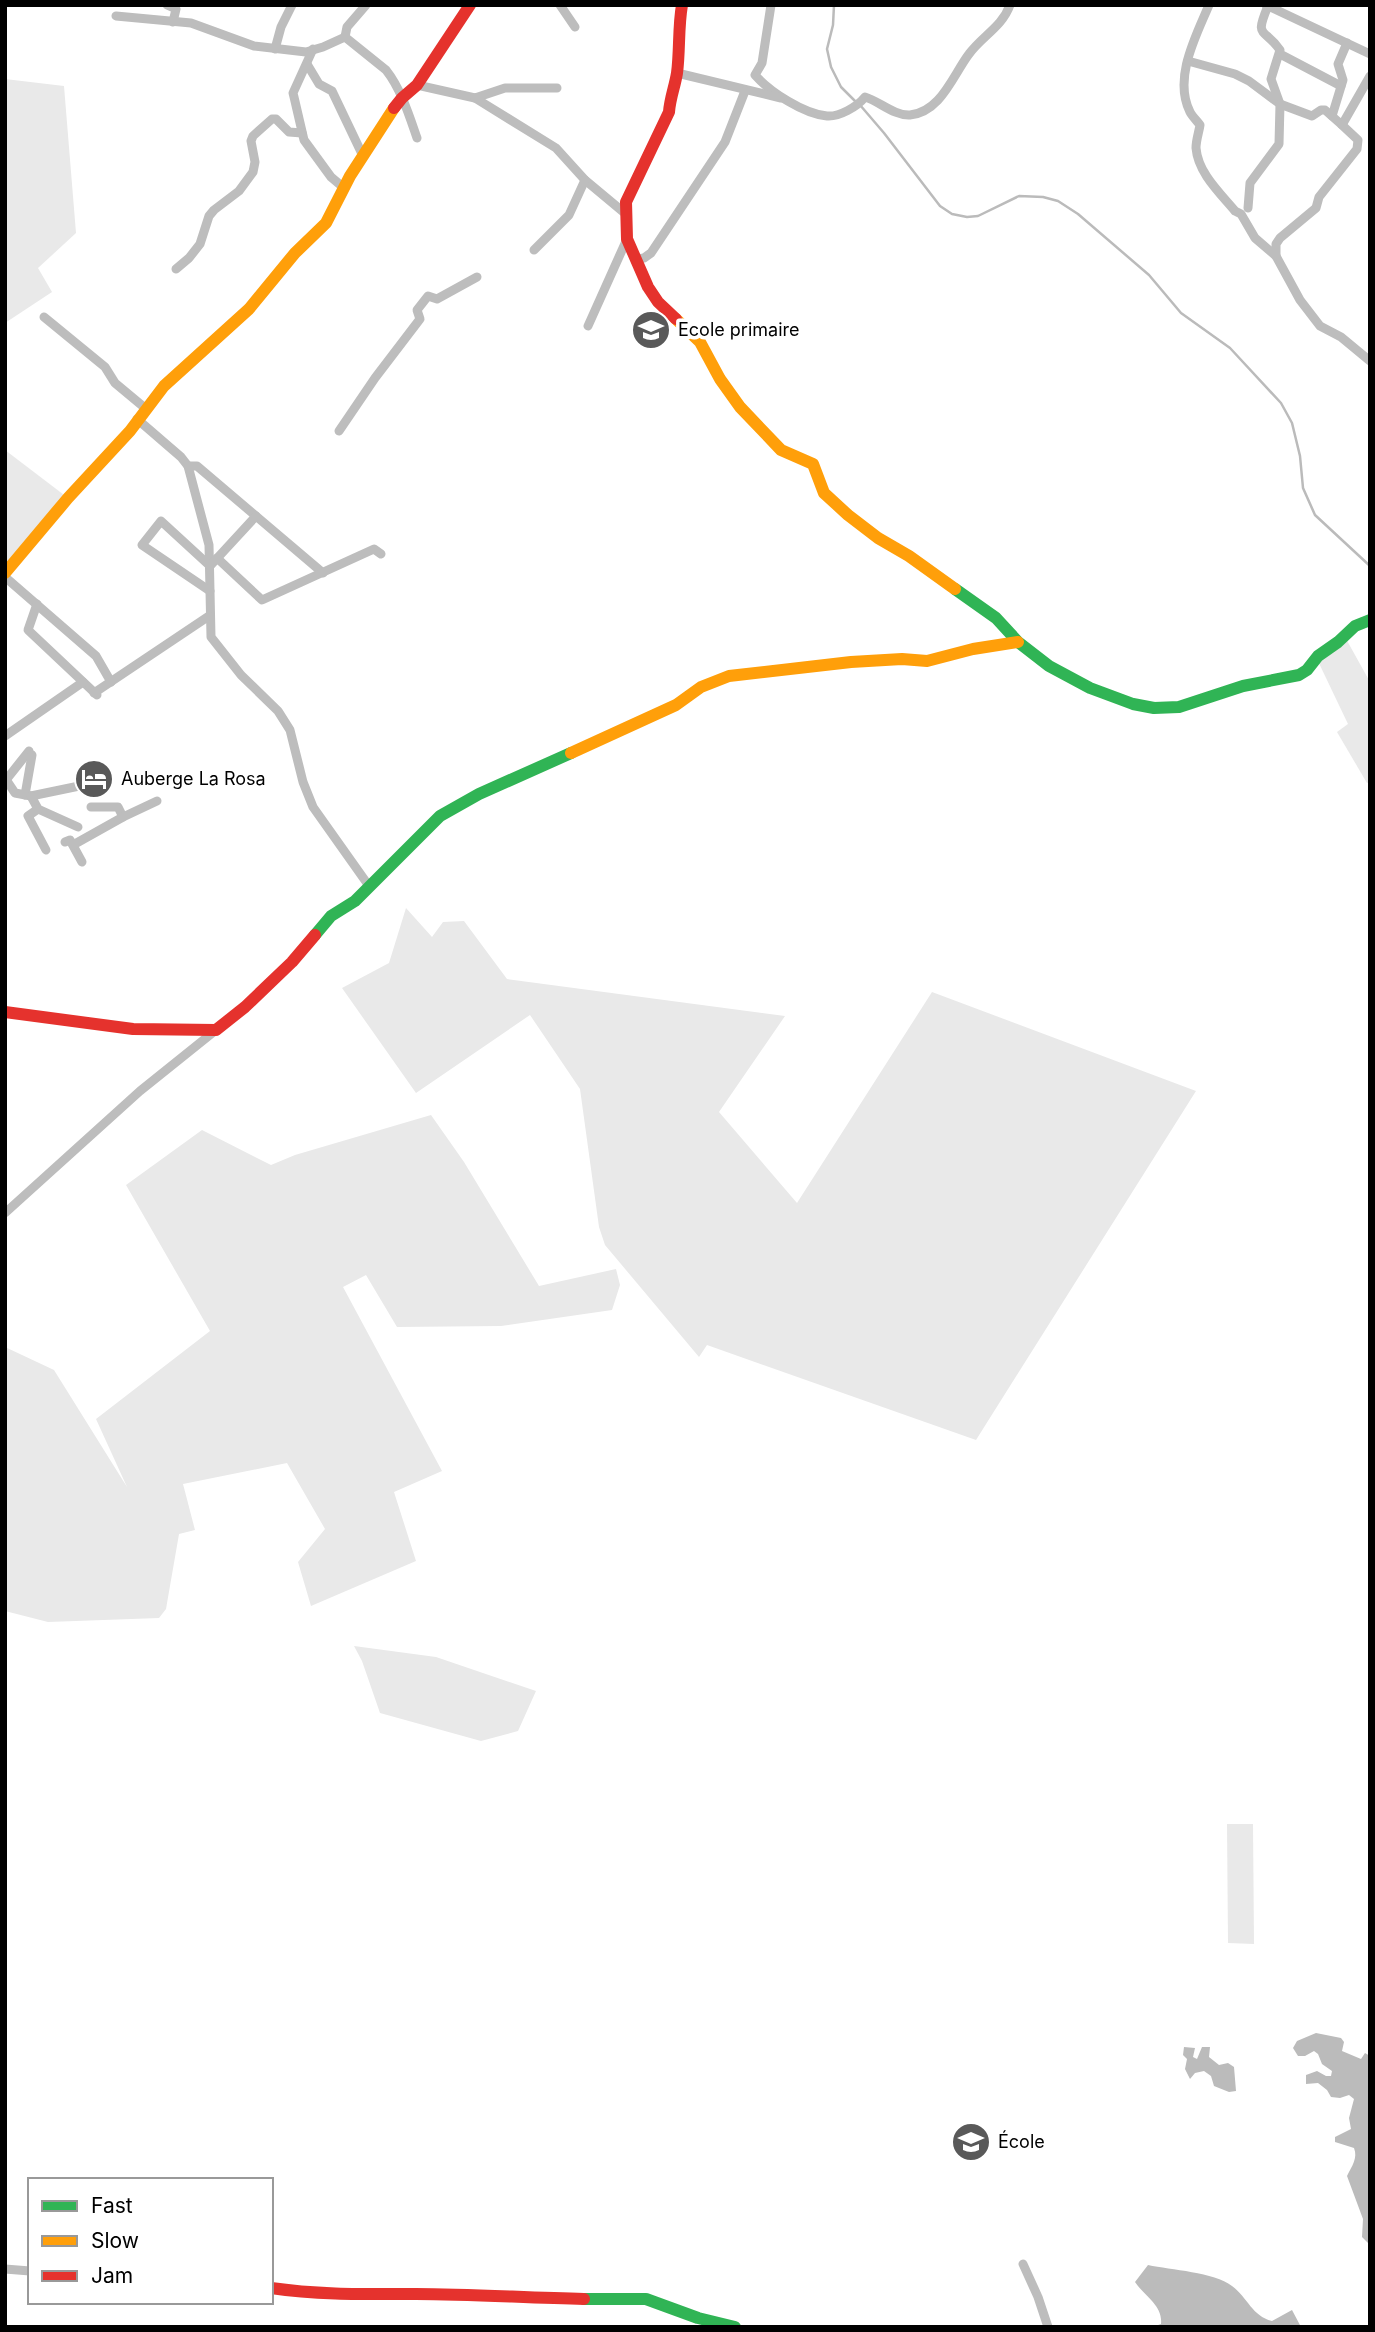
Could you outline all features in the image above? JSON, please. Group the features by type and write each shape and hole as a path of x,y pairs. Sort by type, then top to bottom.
{"street":[{"path":"167,5 176,9 173,22"},
{"path":"275,49 281,27 292,5"},
{"path":"345,37 347,27 366,5"},
{"path":"111,682 96,656 5,575 68,498 130,431 164,386 249,309 295,253 326,223 363,156 402,98 417,85 470,5"},
{"path":"560,5 575,27"},
{"path":"588,326 627,239 626,202 629,192 669,113 677,73 678,27 682,5"},
{"path":"771,5 762,63 755,75 765,87 785,99 813,113 830,117 853,108 865,97 908,115 932,104 947,90 968,55 995,30 1010,5"},
{"path":"1209,5 1188,61 1185,77 1190,112 1200,125 1196,146 1200,164 1208,179 1235,211 1241,214 1255,238 1276,256 1300,300 1320,326 1341,337 1370,361"},
{"path":"1248,208 1250,183 1279,144 1280,104 1271,79 1280,54 1279,46 1261,31 1259,26 1267,6 1370,54"},
{"path":"116,16 191,23 254,46 306,52 345,37"},
{"path":"345,37 386,70 402,98 417,138"},
{"path":"1332,116 1343,80 1337,67 1347,43"},
{"path":"313,49 293,93 304,140 335,182 344,188"},
{"path":"1280,54 1341,86"},
{"path":"1188,61 1235,74 1250,81 1280,104 1312,116 1323,109 1357,140 1357,149 1319,197 1316,208 1280,238 1276,244 1276,256"},
{"path":"307,64 319,84 332,91 363,156"},
{"path":"677,73 785,99"},
{"path":"1342,125 1370,76"},
{"path":"417,85 475,97 556,148 585,180 627,215"},
{"path":"475,97 505,88 557,88"},
{"path":"637,259 651,253 725,142 745,91"},
{"path":"176,269 200,244 209,216 239,191 253,172 255,162 251,141 254,134 272,119 276,119 289,132 302,133"},
{"path":"534,250 569,215 585,180"},
{"path":"627,239 648,287 658,302 700,342 728,392 781,450 813,464 824,493 848,516 878,538 909,556 996,618 1009,629 1018,642 1068,678 1132,704 1172,708 1259,681 1304,673 1313,666 1317,657 1345,637 1352,627 1370,620"},
{"path":"339,431 419,319 417,310 428,296 437,299 477,278"},
{"path":"44,317 105,367 115,383 145,408"},
{"path":"137,419 188,466 213,562 209,616 211,636 241,675 278,710 290,730 303,782 313,807 369,886"},
{"path":"188,466 197,466 323,573"},
{"path":"213,562 256,516"},
{"path":"210,590 142,545 161,521 262,600 374,550 381,554"},
{"path":"37,604 28,630 96,694 209,616"},
{"path":"5,1213 139,1091 245,1007 292,962 331,916 350,905 427,828 456,806 676,705 710,682 729,676 851,662 902,659 927,661 973,649 1018,642"},
{"path":"5,723 9,733 83,682"},
{"path":"78,827 38,809 28,795 26,753 6,779 15,793 28,795 84,785"},
{"path":"82,858 69,844 157,801"},
{"path":"91,807 118,807 123,817"},
{"path":"38,809 28,816 46,850"},
{"path":"5,1012 133,1029 216,1030"},
{"path":"1023,2264 1048,2327"},
{"path":"5,2269 28,2271"},
{"path":"273,2288 363,2295 646,2299 698,2318 735,2327"}],"shaded area":[{"path":"5,79 64,86 76,233 38,268 52,292 5,323"},
{"path":"5,450 68,498 5,573"},
{"path":"1345,637 1370,682 1370,782 1367,783 1337,732 1348,724 1316,657"},
{"path":"406,908 432,937 443,922 464,921 507,979 785,1016 719,1112 797,1203 932,992 1196,1091 976,1440 707,1345 699,1357 605,1245 599,1227 580,1089 530,1015 416,1093 342,988 389,963"},
{"path":"431,1115 464,1162 539,1286 616,1269 620,1285 612,1310 501,1326 397,1327 366,1275 343,1287 442,1471 394,1492 416,1561 311,1606 298,1562 325,1529 287,1463 183,1484 195,1530 179,1534 166,1609 159,1618 48,1622 5,1611 5,1347 54,1370 127,1487 96,1419 210,1331 126,1185 202,1130 271,1165 295,1155"},
{"path":"354,1646 436,1657 536,1691 518,1731 481,1741 380,1713"},
{"path":"1227,1824 1253,1824 1254,1944 1228,1943"},
{"path":"1316,2033 1341,2038 1344,2042 1342,2051 1361,2059 1365,2053 1370,2056 1370,2245 1362,2237 1363,2219 1347,2176 1355,2159 1354,2148 1335,2142 1335,2137 1351,2129 1349,2118 1354,2099 1349,2095 1331,2097 1318,2083 1306,2084 1306,2075 1317,2071 1331,2076 1332,2071 1322,2064 1314,2051 1298,2056 1293,2048 1297,2041"},
{"path":"1184,2047 1195,2048 1193,2057 1197,2059 1202,2047 1210,2047 1209,2057 1219,2065 1228,2063 1234,2067 1236,2091 1229,2092 1214,2086 1211,2076 1204,2071 1195,2073 1190,2079 1185,2069 1187,2059 1183,2055"},
{"path":"1148,2265 1224,2281 1265,2319 1272,2321 1292,2310 1301,2327 1152,2327 1161,2324 1159,2311 1135,2282"}],"waterway":[{"path":"834,5 833,25 827,49 831,67 841,87 855,101"},
{"path":"860,105 940,206 952,214 978,216 1019,196 1058,201 1078,214 1149,275 1181,313 1230,348 1281,403 1292,423 1300,456 1303,488 1315,515 1370,566"}],"traffic: fast":[{"path":"955,589 996,618 1018,642 1049,666 1090,688 1133,704 1154,708 1179,707 1243,686 1299,675 1355,626 1370,620"},
{"path":"315,935 331,916 355,901 440,816 479,794 571,753"},
{"path":"584,2299 646,2299 698,2318 735,2327"}],"traffic: slow":[{"path":"5,573 68,498 130,431 164,386 249,309 295,253 326,223 350,176 394,108"},
{"path":"676,319 700,342 720,379 740,407 781,450 813,464 824,493 878,538 909,556 955,589"},
{"path":"571,753 676,705 701,687 729,676 851,662 902,659 927,661 973,649 1018,642"}],"traffic: jam":[{"path":"394,108 417,85 470,5"},
{"path":"676,319 658,302 648,287 627,239 626,202 669,112 677,73 682,5"},
{"path":"5,1012 133,1029 216,1030 245,1007 292,962 315,935"},
{"path":"273,2288 344,2294 584,2299"}],"place":[{"name":"Ecole primaire","path":"651,330"},
{"name":"Auberge La Rosa","path":"94,779"},
{"name":"École","path":"971,2142"}]}
